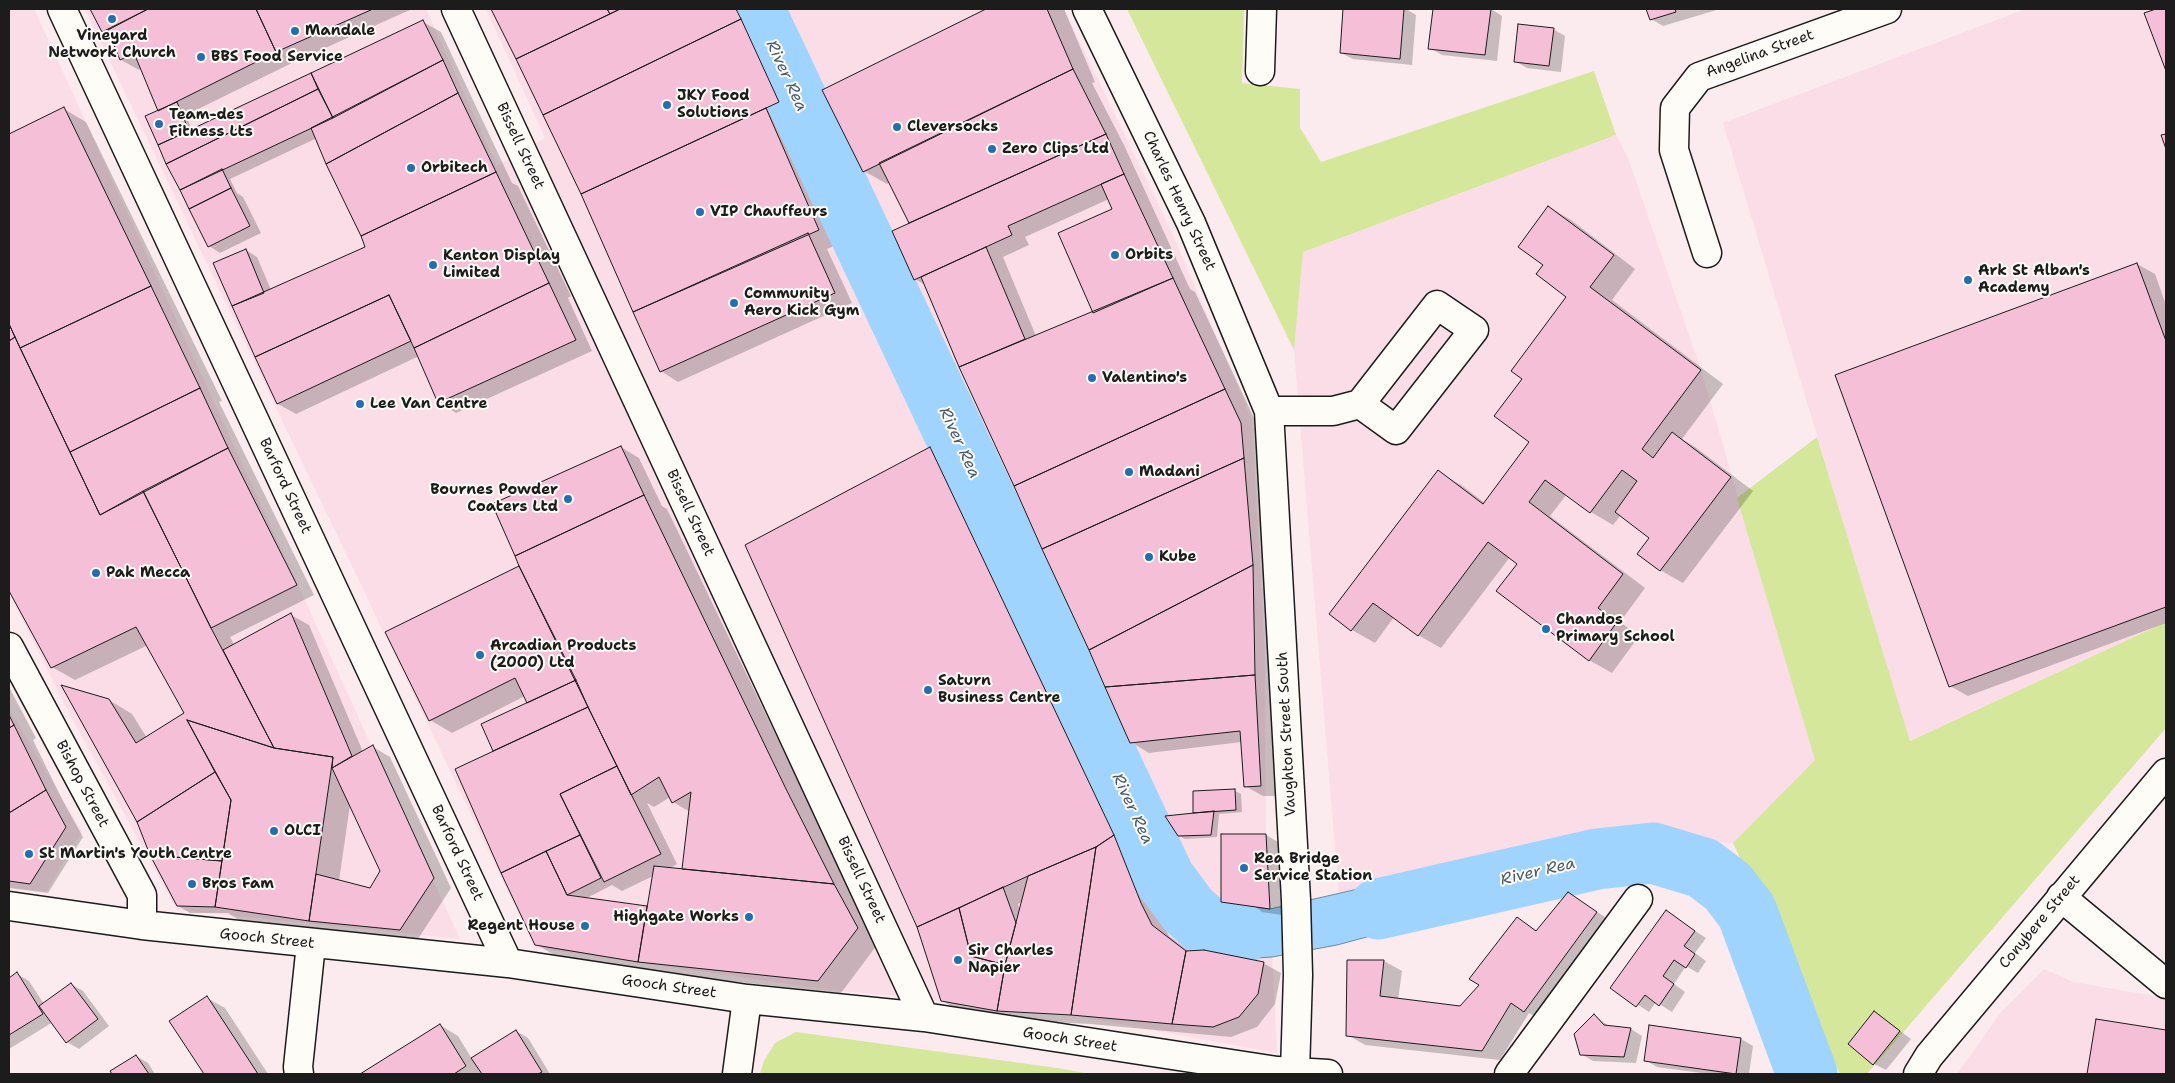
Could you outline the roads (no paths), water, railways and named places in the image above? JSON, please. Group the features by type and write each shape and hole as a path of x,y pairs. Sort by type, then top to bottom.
{"street":[{"name":"Barford Street","path":"62,9 508,963"},
{"name":"Bissell Street","path":"456,9 924,1017"},
{"name":"Charles Henry Street","path":"1087,9 1191,223 1267,404"},
{"path":"1260,71 1262,9"},
{"name":"Angelina Street","path":"1707,253 1674,150 1675,108 1699,76 1887,9"},
{"path":"1267,404 1333,410 1360,404"},
{"name":"Vaughton Street South","path":"1267,404 1296,900 1298,975 1295,1072"},
{"name":"Bishop Street","path":"9,647 142,895 142,925"},
{"name":"Conybere Street","path":"1918,1074 1929,1056 2166,773"},
{"path":"2061,897 2166,984"},
{"path":"1509,1074 1638,899"},
{"name":"Gooch Street","path":"9,906 142,925 508,963 747,999 924,1017 1205,1061 1328,1074"},
{"path":"299,1074 298,1067 311,944"},
{"path":"737,1074 747,999"}],"water":[{"path":"1455,867 1464,911 1337,945 1272,957 1241,959 1204,950 1174,932 1158,915 1148,898 1199,879 1212,898 1220,902 1270,909"}],"waterway":[{"name":"River Rea","path":"754,9 1165,879 1188,910 1205,925 1241,934"},
{"name":"River Rea","path":"1378,909 1597,859 1653,853 1703,868 1728,887 1747,912 1807,1074"}],"place":[{"name":"Vineyard Network Church","path":"112,19"},
{"name":"Mandale","path":"295,31"},
{"name":"BBS Food Service","path":"201,57"},
{"name":"JKY Food Solutions","path":"667,105"},
{"name":"Team-des Fitness Lts","path":"159,124"},
{"name":"Cleversocks","path":"897,127"},
{"name":"Zero Clips Ltd","path":"992,149"},
{"name":"Orbitech","path":"411,168"},
{"name":"VIP Chauffeurs","path":"700,212"},
{"name":"Orbits","path":"1115,255"},
{"name":"Kenton Display Limited","path":"433,265"},
{"name":"Ark St Alban's Academy","path":"1968,280"},
{"name":"Community Aero Kick Gym","path":"734,303"},
{"name":"Valentino's","path":"1092,378"},
{"name":"Lee Van Centre","path":"360,404"},
{"name":"Madani","path":"1129,472"},
{"name":"Bournes Powder Coaters Ltd","path":"568,499"},
{"name":"Kube","path":"1149,557"},
{"name":"Pak Mecca","path":"96,573"},
{"name":"Chandos Primary School","path":"1546,629"},
{"name":"Arcadian Products (2000) Ltd","path":"480,655"},
{"name":"Saturn Business Centre","path":"928,690"},
{"name":"OLCI","path":"274,831"},
{"name":"St Martin's Youth Centre","path":"29,854"},
{"name":"Rea Bridge Service Station","path":"1244,868"},
{"name":"Bros Fam","path":"192,884"},
{"name":"Highgate Works","path":"749,917"},
{"name":"Regent House","path":"585,926"},
{"name":"Sir Charles Napier","path":"958,960"}]}
